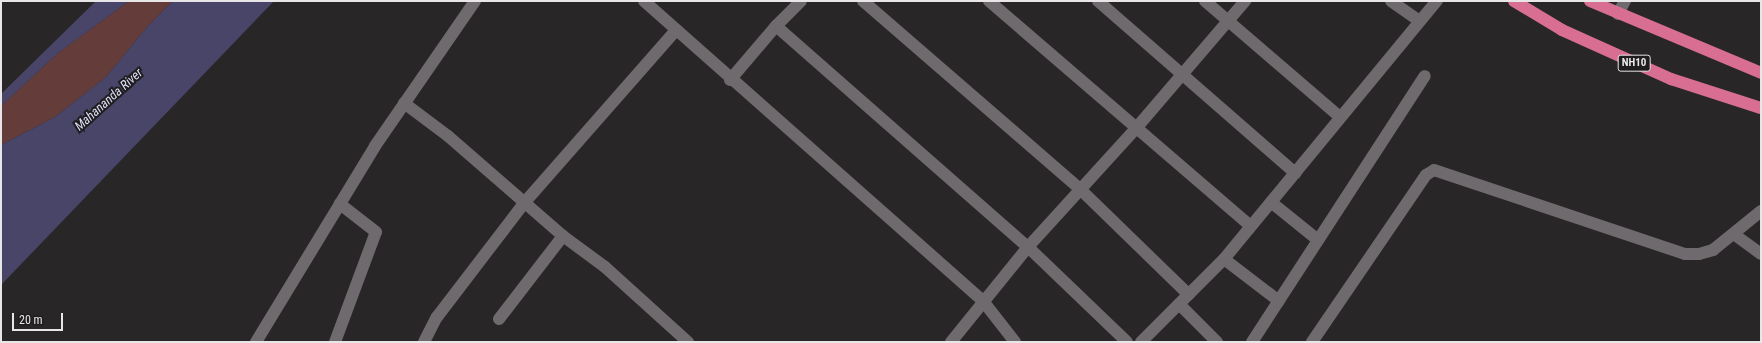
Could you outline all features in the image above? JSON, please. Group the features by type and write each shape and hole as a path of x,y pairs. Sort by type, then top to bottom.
{"highway":[{"name":"NH10","path":"1514,1 1562,30 1671,79 1761,108"},
{"path":"1590,1 1761,73"}],"street":[{"path":"256,342 340,204 404,103 475,1"},
{"path":"644,1 730,80 983,301 1015,342"},
{"path":"730,80 776,26 801,1"},
{"path":"863,1 1079,188 1189,295"},
{"path":"989,1 1138,126 1251,226"},
{"path":"1098,1 1294,173"},
{"path":"1205,1 1340,117"},
{"path":"951,342 1028,246 1079,188 1138,126 1245,1"},
{"path":"1391,1 1420,21"},
{"path":"1141,342 1224,259 1272,203 1294,173 1340,117 1438,1"},
{"path":"1618,14 1626,1"},
{"path":"776,26 1028,246 1127,342"},
{"path":"424,342 437,318 525,202 676,30"},
{"path":"1252,342 1425,76"},
{"path":"404,103 448,136 563,236 605,267 688,342"},
{"path":"1312,342 1426,175 1434,170 1685,254 1699,254 1713,250 1735,235 1761,211"},
{"path":"1272,203 1318,240"},
{"path":"335,342 376,232 340,204"},
{"path":"1735,235 1761,254"},
{"path":"499,319 563,236"},
{"path":"1224,259 1279,301"},
{"path":"1179,304 1217,342"}],"shaded area":[{"path":"129,1 173,1 147,27 106,77 55,117 1,145 1,106 58,53"}],"water":[{"path":"96,1 129,1 58,53 1,106 1,94"},
{"name":"Mahananda River","path":"173,1 274,1 1,285 1,145 55,117 106,77 147,27"}]}
